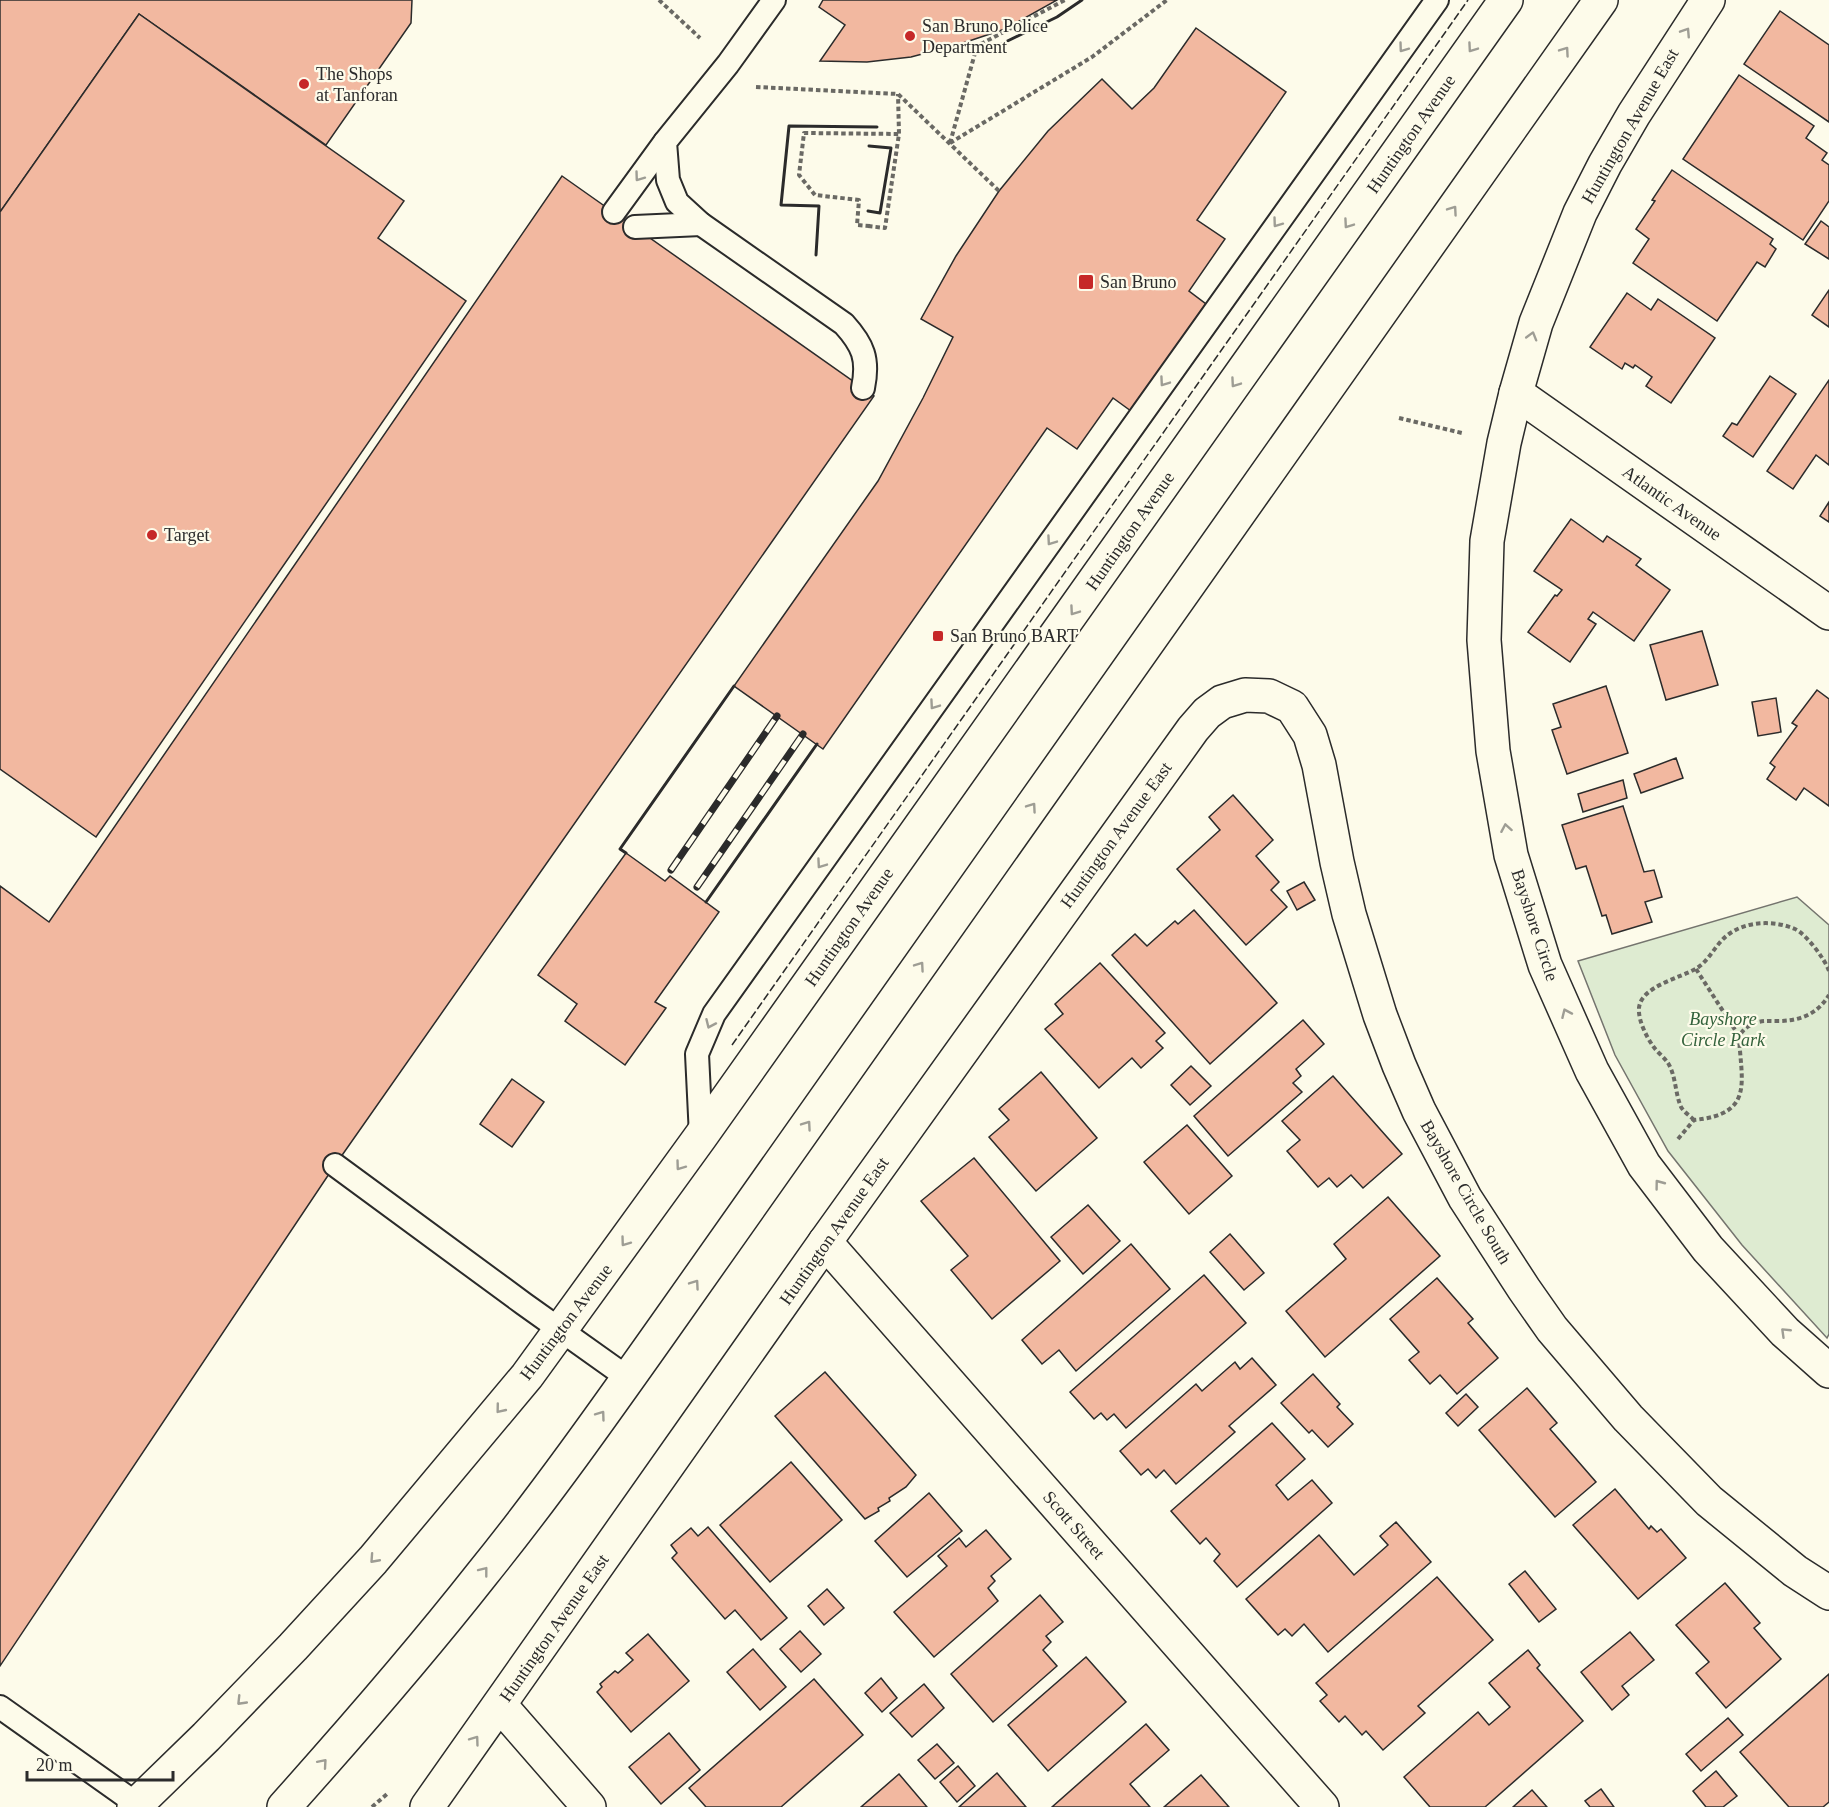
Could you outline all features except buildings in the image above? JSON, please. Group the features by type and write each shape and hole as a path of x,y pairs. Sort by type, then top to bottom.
{"street":[{"name":"Huntington Avenue","path":"137,1806 286,1655 374,1560 488,1424 562,1330 1506,0"},
{"path":"284,1807 412,1659 547,1491 1601,0"},
{"name":"Huntington Avenue East","path":"1516,393 1536,323 1580,213 1634,114 1708,0"},
{"name":"Bayshore Circle","path":"1516,393 1504,443 1487,541 1485,651 1493,751 1511,855 1545,965 1592,1071 1644,1165 1708,1249 1785,1332 1829,1371"},
{"name":"Atlantic Avenue","path":"1516,393 1829,614"},
{"name":"Huntington Avenue East","path":"427,1807 825,1242 1192,729 1207,713 1222,702 1245,695 1269,696"},
{"name":"Bayshore Circle South","path":"1269,696 1293,707 1310,735 1319,765 1349,914 1380,1015 1419,1111 1494,1245 1552,1329 1628,1418 1709,1501 1795,1571 1829,1593"},
{"name":"Scott Street","path":"825,1242 1322,1807"},
{"path":"500,1705 589,1807"}],"lane":[{"path":"614,212 665,142 728,64 774,0"},
{"path":"701,1136 697,1054 714,1014 1437,0"},
{"path":"665,142 668,180 677,202 701,224 844,324 857,338 865,355 867,372 863,388"},
{"path":"635,227 701,224"},
{"path":"335,1165 628,1378"},
{"path":"0,1707 137,1806"}],"path":[{"path":"659,0 728,64 749,87 898,94 999,191"},
{"path":"950,143 977,46 1065,0"},
{"path":"950,143 1092,57 1167,0"},
{"path":"898,94 899,134 885,228 857,225 860,200 815,195 799,176 804,133 899,134"},
{"path":"1399,418 1504,443"},
{"path":"1696,968 1740,1036 1742,1091 1736,1102 1728,1109 1711,1119 1694,1120 1682,1107 1668,1063 1653,1046 1640,1020 1639,1006 1645,994 1659,985 1700,966 1729,934 1751,924 1776,924 1797,929 1813,946 1829,971"},
{"path":"1740,1036 1747,1026 1760,1021 1788,1021 1809,1015 1823,1005 1829,995"}],"green space":[{"name":"Bayshore Circle Park","path":"1797,897 1829,925 1829,1334 1827,1338 1742,1245 1668,1151 1615,1055 1578,961"}],"railway":[{"path":"671,870 777,716"},
{"path":"697,887 803,734"}],"fence":[{"path":"732,1045 1468,0"}],"wall":[{"path":"991,49 1057,17 1082,0"},
{"path":"816,255 819,206 781,205 789,126 877,127"},
{"path":"868,211 880,213 891,148 869,146"},
{"path":"626,853 620,849 734,686"},
{"path":"706,902 817,744"}],"place":[{"name":"San Bruno Police Department","path":"910,36"},
{"name":"The Shops at Tanforan","path":"304,84"},
{"name":"San Bruno","path":"1086,282"},
{"name":"Target","path":"152,535"},
{"name":"San Bruno BART","path":"938,636"}]}
